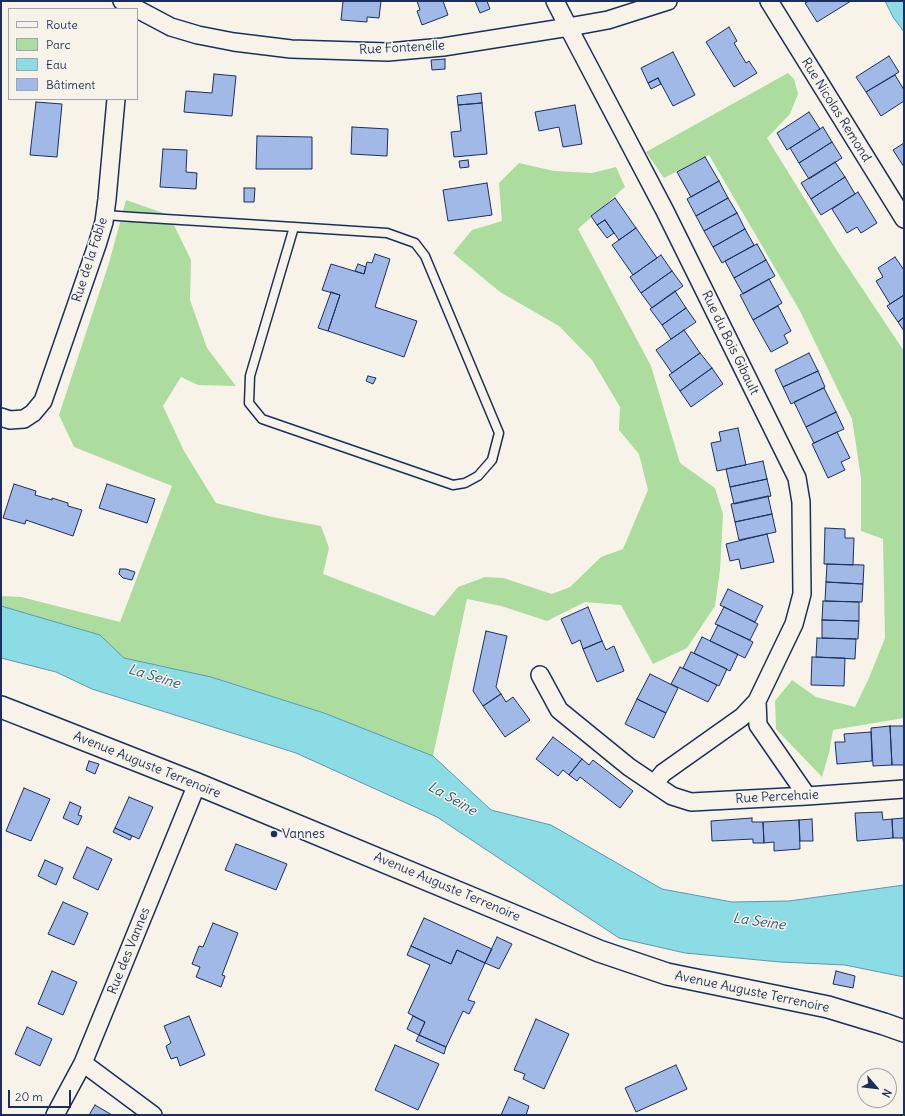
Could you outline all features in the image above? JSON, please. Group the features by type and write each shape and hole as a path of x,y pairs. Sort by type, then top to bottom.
{"street":[{"name":"Rue du Bois Gibault","path":"555,1 665,211 797,478 801,502 802,594 794,624 757,701 742,717 663,772 654,784"},
{"name":"Rue Fontenelle","path":"138,10 171,27 198,35 234,42 298,49 388,52 444,47 608,20 668,1"},
{"name":"Rue Nicolas Remond","path":"769,1 904,219"},
{"name":"Rue de la Fable","path":"1,417 10,420 24,419 33,413 43,401 97,245 105,215 116,100"},
{"path":"540,675 559,710 654,784"},
{"name":"Rue du Bois Gibault","path":"757,701 758,725 807,796"},
{"name":"Avenue Auguste Terrenoire","path":"1,707 197,784 599,951 667,974 828,1007 904,1031"},
{"name":"Rue des Vannes","path":"55,1115 83,1063 197,784"},
{"name":"Rue Percehaie","path":"654,784 672,796 691,802 904,789"},
{"path":"83,1063 153,1115"}],"lane":[{"path":"105,215 294,227 387,233 415,243 425,256 498,433 492,460 478,476 465,483 453,485 262,419 249,403 250,376 294,227"}],"green space":[{"path":"788,73 794,79 798,94 790,114 767,138 834,246 904,351 904,718 833,730 829,753 822,777 776,729 775,701 792,680 816,697 855,707 869,678 885,638 883,539 861,531 861,478 852,419 800,311 709,155 664,178 646,152"},
{"path":"519,163 554,171 592,173 616,167 625,187 578,229 651,366 680,463 715,488 723,514 720,570 715,606 687,648 653,664 621,605 585,602 547,621 501,606 467,599 433,756 324,713 211,677 123,658 99,635 1,609 1,596 21,597 120,622 172,486 74,447 59,415 109,263 126,200 169,215 191,260 190,300 207,348 236,386 198,385 181,377 163,406 184,451 216,503 272,517 321,526 329,548 323,574 434,616 458,587 485,577 503,578 552,594 570,587 601,557 623,549 648,490 639,454 619,430 620,407 592,360 559,326 500,292 453,253 472,230 502,221 499,183"}],"water":[{"path":"885,1 904,1 904,32 893,17"},
{"name":"La Seine","path":"1,606 100,635 124,658 211,677 324,713 433,756 491,810 551,825 662,889 732,902 789,901 904,885 904,977 845,965 780,962 685,953 619,938 437,817 296,753 92,689 56,672 1,658"}],"building":[{"path":"343,1 381,1 379,18 367,17 367,22 341,20"},
{"path":"417,1 443,1 448,15 422,25 417,11 420,10"},
{"path":"475,1 487,1 490,9 480,13"},
{"path":"809,1 851,1 817,22 805,3"},
{"path":"729,27 737,41 734,43 746,63 749,61 757,73 734,87 706,42"},
{"path":"673,52 695,95 673,106 658,78 648,83 641,68"},
{"path":"889,56 899,72 866,92 856,77"},
{"path":"445,59 445,69 432,70 431,60"},
{"path":"214,74 236,76 232,116 184,112 186,91 212,93"},
{"path":"895,75 904,90 904,101 881,116 866,92"},
{"path":"658,78 661,84 651,89 648,83"},
{"path":"481,93 482,103 458,105 457,96"},
{"path":"36,102 62,104 57,157 30,155"},
{"path":"482,103 487,154 454,157 451,132 461,131 458,105"},
{"path":"575,105 582,144 563,147 559,127 539,131 535,112"},
{"path":"809,112 820,129 787,150 777,133"},
{"path":"352,127 388,129 387,156 351,154"},
{"path":"823,127 832,142 799,163 790,148"},
{"path":"257,136 312,137 312,169 256,169"},
{"path":"832,142 842,158 809,179 799,163"},
{"path":"904,143 904,167 893,150"},
{"path":"163,149 187,150 186,172 197,173 196,189 160,187"},
{"path":"705,157 719,181 691,197 677,172"},
{"path":"468,160 469,167 460,168 459,161"},
{"path":"835,162 845,177 811,199 801,183"},
{"path":"845,177 855,194 821,215 811,199"},
{"path":"719,181 728,198 696,216 687,199"},
{"path":"487,183 492,215 448,221 443,190"},
{"path":"244,188 255,188 254,202 244,202"},
{"path":"858,192 877,223 861,233 857,227 847,233 832,209"},
{"path":"615,198 636,228 619,240 605,220 597,225 591,216"},
{"path":"728,198 737,213 704,231 696,216"},
{"path":"737,213 745,229 713,247 704,231"},
{"path":"605,220 614,233 607,238 597,225"},
{"path":"636,228 657,258 633,275 612,245"},
{"path":"745,229 754,245 722,263 713,247"},
{"path":"757,244 766,260 734,278 725,261"},
{"path":"375,254 390,259 375,307 417,321 404,357 328,331 340,295 322,290 331,264 364,274 367,262 372,263"},
{"path":"661,255 672,271 641,293 630,277"},
{"path":"895,257 904,270 904,295 890,304 876,281 883,277 878,268"},
{"path":"766,260 775,276 743,294 734,278"},
{"path":"358,264 366,267 364,274 355,271"},
{"path":"672,271 683,286 652,308 641,293"},
{"path":"769,279 782,303 753,320 740,295"},
{"path":"675,291 686,308 662,325 650,309"},
{"path":"331,292 340,295 328,331 318,328"},
{"path":"904,295 904,317 898,322 887,306"},
{"path":"778,306 791,331 784,335 788,343 771,352 753,320"},
{"path":"686,308 696,322 671,339 662,325"},
{"path":"904,317 904,331 898,322"},
{"path":"684,330 700,353 672,373 656,350"},
{"path":"700,353 712,368 680,391 669,375"},
{"path":"809,353 818,371 783,387 775,370"},
{"path":"712,368 723,384 691,407 680,391"},
{"path":"818,371 825,387 791,404 783,387"},
{"path":"368,376 376,378 373,384 366,381"},
{"path":"824,388 836,412 806,427 794,402"},
{"path":"836,412 844,429 814,443 806,427"},
{"path":"738,428 746,465 717,471 711,443 721,441 719,432"},
{"path":"837,432 850,458 841,462 845,470 828,478 812,444"},
{"path":"763,461 767,479 730,487 726,469"},
{"path":"767,479 771,496 734,504 730,487"},
{"path":"14,484 36,491 35,495 68,503 68,506 82,510 73,536 26,520 25,524 3,518"},
{"path":"107,484 155,499 147,523 99,508"},
{"path":"768,496 772,514 735,522 731,504"},
{"path":"772,514 776,532 739,540 735,522"},
{"path":"825,528 845,529 845,538 854,538 853,565 824,564"},
{"path":"767,534 774,562 741,569 739,559 730,561 726,544"},
{"path":"827,564 864,565 863,584 826,582"},
{"path":"120,569 135,572 132,580 123,578 119,574"},
{"path":"826,582 863,584 862,602 825,601"},
{"path":"728,589 763,606 755,622 720,605"},
{"path":"823,601 859,602 859,621 822,620"},
{"path":"588,607 602,641 583,649 580,640 572,644 561,619"},
{"path":"724,607 758,624 750,640 715,624"},
{"path":"822,620 859,621 858,639 822,638"},
{"path":"718,625 753,642 745,658 710,641"},
{"path":"486,631 507,636 496,687 501,694 483,706 473,691"},
{"path":"702,637 738,654 730,671 694,653"},
{"path":"817,638 856,639 855,659 816,657"},
{"path":"602,641 606,650 614,646 624,671 597,682 583,649"},
{"path":"691,652 727,669 719,686 683,668"},
{"path":"812,657 845,658 844,686 811,685"},
{"path":"680,667 717,685 708,702 671,684"},
{"path":"650,674 678,688 666,713 637,699"},
{"path":"501,694 506,702 513,697 530,720 505,737 483,706"},
{"path":"637,699 666,713 654,738 625,724"},
{"path":"890,726 904,726 904,765 892,765"},
{"path":"890,726 892,765 873,766 871,728"},
{"path":"871,732 872,761 837,764 835,742 845,742 844,734"},
{"path":"553,737 582,759 569,775 563,770 558,776 536,759"},
{"path":"582,759 589,765 593,760 633,791 620,808 580,777 577,781 569,775"},
{"path":"89,761 99,764 95,774 86,770"},
{"path":"24,788 50,799 31,841 6,831"},
{"path":"129,797 153,807 139,839 115,828"},
{"path":"70,802 81,807 78,815 82,816 78,825 63,818"},
{"path":"882,812 883,820 892,819 893,838 857,841 855,813"},
{"path":"752,818 752,822 763,822 764,843 753,843 753,839 712,841 711,821"},
{"path":"904,818 904,847 903,838 893,838 892,819"},
{"path":"812,819 813,841 800,841 799,820"},
{"path":"799,820 800,849 774,851 774,842 764,843 763,822"},
{"path":"115,828 132,836 130,840 113,832"},
{"path":"236,844 287,864 276,890 225,870"},
{"path":"87,847 112,859 98,890 73,878"},
{"path":"45,860 63,868 56,885 38,876"},
{"path":"63,902 88,913 74,945 48,934"},
{"path":"424,918 492,949 485,963 457,950 451,964 411,946"},
{"path":"213,923 238,933 222,975 225,976 221,987 196,977 200,967 192,964 199,946 203,947"},
{"path":"497,937 512,944 499,969 485,963"},
{"path":"411,946 451,964 457,950 485,963 468,1000 475,1002 469,1014 463,1011 446,1047 419,1035 425,1022 408,1013 430,965 407,955"},
{"path":"52,971 77,982 63,1015 38,1004"},
{"path":"836,971 855,976 853,988 833,984"},
{"path":"189,1016 205,1055 180,1066 177,1057 171,1059 168,1052 166,1046 171,1043 164,1026"},
{"path":"413,1016 425,1022 419,1035 407,1029"},
{"path":"536,1019 569,1034 544,1089 523,1079 525,1074 514,1070"},
{"path":"27,1027 52,1039 40,1066 15,1054"},
{"path":"419,1035 446,1047 444,1054 416,1041"},
{"path":"395,1045 439,1064 418,1110 375,1090"},
{"path":"676,1065 687,1089 636,1112 625,1088"},
{"path":"509,1097 529,1106 526,1115 501,1115"},
{"path":"95,1105 112,1115 89,1115"}],"place":[{"name":"Vannes","path":"274,834"}]}
